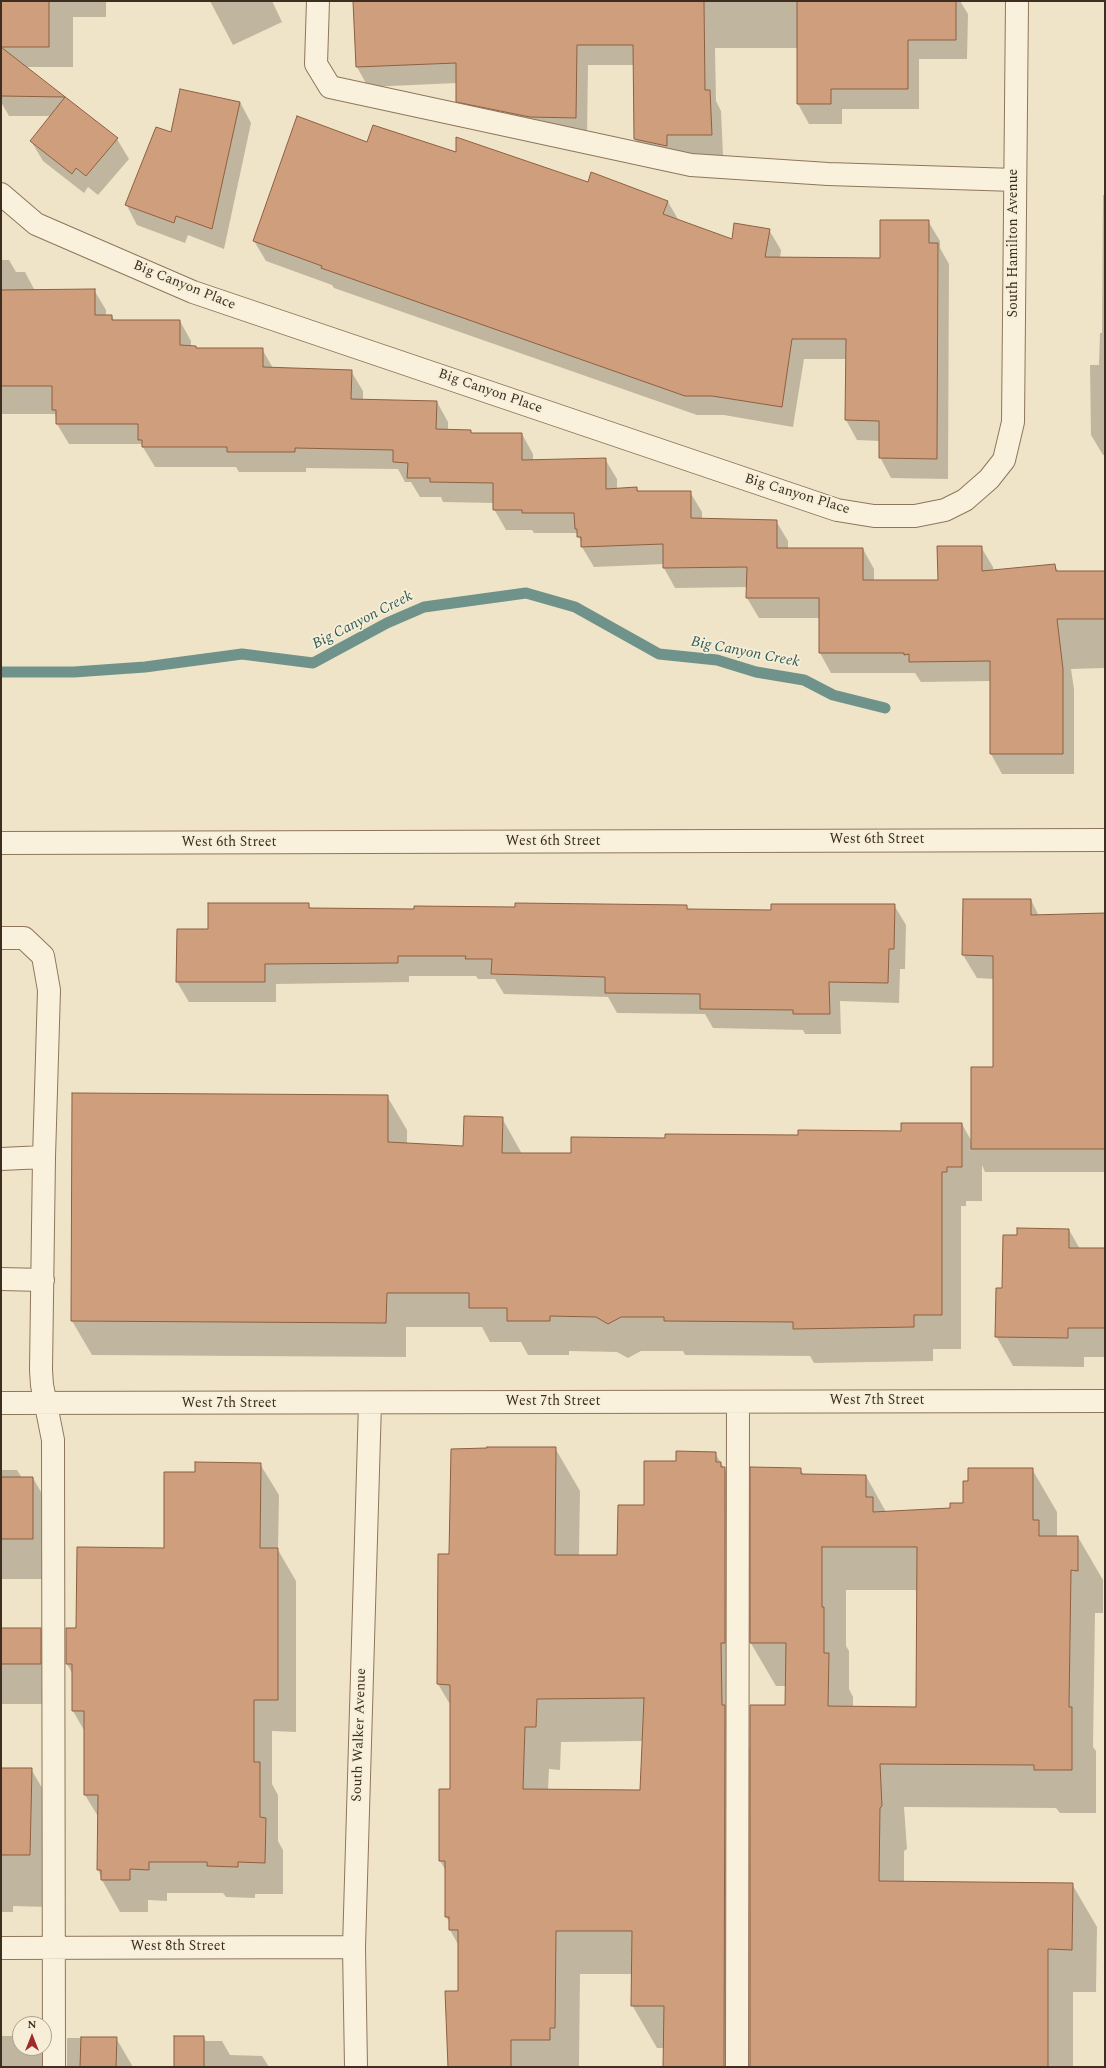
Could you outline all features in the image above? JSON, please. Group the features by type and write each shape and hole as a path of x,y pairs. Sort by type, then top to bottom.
{"street":[{"path":"318,1 316,64 330,87 691,166 828,174 1014,180"},
{"name":"South Hamilton Avenue","path":"989,479 1004,460 1013,422 1014,180 1017,1"},
{"name":"Big Canyon Place","path":"1,194 36,224 193,292 837,510 874,516 914,516 945,510 965,500 989,479"},
{"name":"West 6th Street","path":"1,843 1105,840"},
{"path":"1,938 24,938 43,956 50,990 44,1157 41,1370 53,1440 54,2067"},
{"path":"1,1159 44,1157"},
{"path":"1,1279 43,1280"},
{"name":"West 7th Street","path":"1,1404 1105,1401"},
{"path":"737,2067 738,1402"},
{"name":"South Walker Avenue","path":"356,2067 354,1946 370,1403"},
{"name":"West 8th Street","path":"1,1948 354,1946"}],"building":[{"path":"1,1 49,1 49,47 1,47"},
{"path":"353,1 704,1 705,90 710,90 712,135 667,135 667,146 634,139 633,45 577,45 576,118 530,117 456,102 456,63 356,67"},
{"path":"797,1 956,1 956,40 908,40 908,89 831,89 831,104 797,104"},
{"path":"1,47 118,138 86,176 76,168 72,174 30,141 65,97 1,96"},
{"path":"180,89 240,102 212,229 176,216 174,223 125,205 156,127 171,132"},
{"path":"297,116 367,142 373,125 456,152 456,137 588,182 591,172 668,201 663,214 732,239 734,223 770,229 765,257 880,258 880,220 929,220 929,243 938,243 937,459 879,458 879,421 845,420 846,339 792,339 782,407 712,396 685,396 321,268 322,266 253,241"},
{"path":"95,289 95,315 112,315 112,320 180,320 180,345 196,346 196,348 263,348 263,367 352,370 351,399 437,401 436,429 471,430 471,433 522,433 522,460 606,458 606,489 637,487 637,491 691,491 691,518 777,520 777,548 863,548 863,580 938,580 937,546 982,546 982,571 1055,564 1056,571 1105,571 1105,619 1057,619 1063,669 1063,754 990,754 990,661 909,662 909,654 904,655 904,653 819,653 819,598 746,598 747,567 663,568 663,544 581,547 581,537 577,537 577,529 575,529 574,513 522,513 522,510 493,510 493,483 430,482 430,478 407,478 408,463 393,462 393,450 295,448 295,452 227,452 227,447 142,447 142,440 138,440 138,424 56,424 56,410 52,410 52,386 1,386 1,290"},
{"path":"963,899 1031,899 1031,915 1105,913 1105,1149 971,1149 971,1067 993,1067 993,956 962,955"},
{"path":"208,903 309,903 309,908 414,909 414,906 515,907 515,903 687,905 687,909 771,910 771,904 895,904 894,949 889,949 888,983 829,982 830,1014 793,1014 793,1010 700,1009 700,994 605,993 605,977 491,974 492,959 465,959 466,956 398,956 398,963 265,964 265,982 176,982 177,929 208,929"},
{"path":"72,1093 388,1095 388,1142 463,1146 464,1116 503,1117 502,1153 571,1153 571,1137 665,1138 665,1134 798,1135 798,1130 901,1131 901,1123 962,1123 962,1167 947,1167 947,1172 942,1172 942,1315 914,1315 914,1327 793,1329 793,1322 664,1321 664,1317 621,1317 608,1324 596,1317 550,1316 550,1321 507,1321 507,1308 469,1308 469,1293 387,1293 386,1323 71,1321"},
{"path":"1017,1228 1069,1229 1069,1248 1105,1248 1105,1328 1068,1328 1068,1338 995,1337 996,1288 1002,1288 1003,1235 1017,1235"},
{"path":"556,1447 555,1555 617,1555 618,1505 644,1505 644,1461 676,1461 676,1451 716,1452 716,1462 721,1462 721,1467 725,1467 725,1643 721,1643 722,1705 725,1705 724,2067 663,2067 664,2006 631,2006 632,1931 556,1931 555,2028 550,2028 550,2040 511,2040 511,2067 448,2067 445,1991 458,1991 458,1930 449,1930 449,1917 445,1917 445,1861 439,1861 439,1789 450,1789 450,1685 437,1684 438,1554 449,1554 451,1449","holes":["644,1698 640,1790 523,1789 525,1727 536,1727 537,1699"]},
{"path":"195,1462 261,1463 260,1548 278,1548 278,1700 254,1700 254,1762 260,1762 260,1817 266,1818 265,1863 238,1862 238,1867 207,1866 207,1862 149,1862 149,1870 130,1869 130,1880 101,1880 101,1870 97,1870 98,1795 84,1795 84,1711 72,1711 72,1664 66,1664 66,1628 76,1628 77,1547 164,1548 164,1472 195,1472"},
{"path":"750,1467 801,1468 801,1474 866,1475 866,1497 873,1497 873,1512 950,1508 950,1503 963,1503 963,1481 968,1481 968,1468 1033,1468 1033,1520 1039,1520 1039,1536 1078,1536 1078,1571 1071,1570 1069,1707 1072,1707 1072,1770 1034,1770 1034,1765 880,1764 882,1806 880,1808 879,1881 1073,1883 1072,1950 1048,1949 1048,2067 750,2067 750,1705 785,1705 786,1643 750,1643","holes":["822,1547 917,1547 916,1707 828,1706 829,1653 824,1653"]},
{"path":"1,1477 33,1477 33,1539 1,1539"},
{"path":"1,1628 41,1628 41,1664 1,1664"},
{"path":"1,1768 32,1768 30,1855 1,1855"},
{"path":"174,2036 204,2036 204,2067 174,2067"},
{"path":"81,2037 117,2037 116,2067 80,2067"}],"waterway":[{"name":"Big Canyon Creek","path":"1,672 74,672 145,667 242,654 313,663 387,623 424,607 526,593 575,607 659,654 717,660 756,672 804,680 833,695 885,708"}]}
